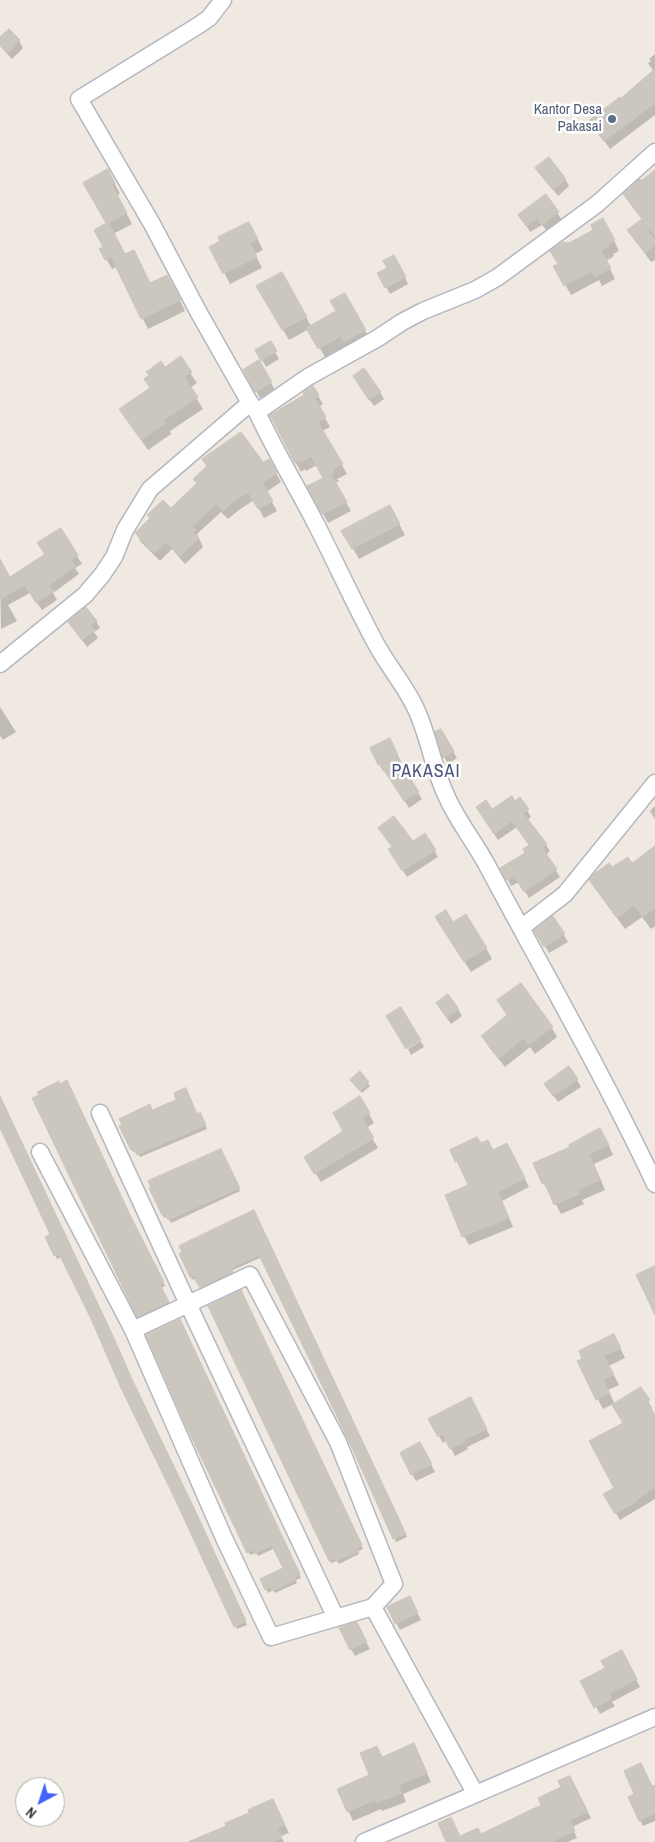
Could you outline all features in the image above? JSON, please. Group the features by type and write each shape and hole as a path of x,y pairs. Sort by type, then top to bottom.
{"street":[{"path":"223,0 209,18 199,25 79,100 152,224 199,314 254,408 276,454 315,522 371,635 416,709 431,749 436,772 454,812 481,854 599,1070 655,1184"},
{"path":"0,664 85,595 102,575 114,556 125,530 150,489 254,408 378,338 402,322 423,311 475,290 498,276 597,204 655,152"},
{"path":"521,928 565,894 655,783"},
{"path":"100,1113 336,1618"},
{"path":"40,1152 133,1330 224,1538 271,1638 373,1607 394,1584 338,1442 250,1275 133,1330"},
{"path":"373,1607 475,1793"},
{"path":"364,1842 655,1717"}],"building":[{"path":"9,29 20,40 8,53 0,45 0,37"},
{"path":"655,69 655,103 604,141 588,121 621,98"},
{"path":"549,157 566,179 553,190 535,168"},
{"path":"108,169 115,183 112,185 127,213 109,223 125,254 134,250 150,283 167,275 181,300 141,319 111,257 105,260 99,249 103,247 94,230 106,223 83,183"},
{"path":"655,170 655,236 650,229 648,231 655,240 655,245 645,253 627,230 642,219 623,194 639,179 642,180"},
{"path":"546,194 559,212 542,225 537,219 526,226 518,215"},
{"path":"603,218 615,240 608,244 610,246 601,251 611,268 595,277 592,271 564,286 553,266 558,264 550,251 563,242 569,243 593,230 591,225"},
{"path":"249,222 258,239 250,243 257,257 223,274 209,247 220,241 218,237"},
{"path":"394,255 406,277 385,288 377,273 387,268 383,261"},
{"path":"282,272 307,317 282,330 256,286"},
{"path":"345,293 366,330 344,342 341,336 318,349 306,328 336,311 330,301"},
{"path":"271,341 277,351 261,361 255,350"},
{"path":"181,356 192,372 184,377 198,397 164,420 166,423 141,440 119,409 150,388 144,379 149,375 146,372 161,361 165,367"},
{"path":"259,360 272,382 255,392 243,370"},
{"path":"364,368 381,392 369,400 353,376"},
{"path":"313,386 319,395 315,398 326,417 318,422 343,464 333,469 335,472 331,474 347,502 322,514 307,486 323,478 311,456 300,463 299,461 295,463 270,415 304,395 303,393"},
{"path":"241,432 263,462 269,459 277,473 262,483 273,501 258,509 248,492 223,511 216,504 192,526 196,530 193,532 199,538 180,556 166,542 154,553 135,533 150,518 147,515 163,500 171,508 197,483 193,479 207,466 202,459"},
{"path":"390,505 400,524 352,549 341,531"},
{"path":"61,528 78,555 71,560 75,566 49,585 54,591 36,603 25,585 0,599 0,559 10,577 45,554 37,543"},
{"path":"86,607 97,621 91,625 95,631 82,640 68,622"},
{"path":"441,729 454,751 443,758 435,732"},
{"path":"390,738 398,755 396,756 419,792 404,801 380,764 378,765 370,748"},
{"path":"512,796 515,801 520,797 529,809 523,813 547,844 542,848 557,869 524,892 514,876 506,880 500,868 525,853 523,849 529,845 512,821 494,834 476,807 486,800 492,809"},
{"path":"394,816 413,841 425,833 436,850 402,871 388,849 392,847 378,828"},
{"path":"655,846 655,908 643,917 634,905 617,918 589,880 609,863 612,867 628,857 632,863"},
{"path":"446,910 453,922 466,914 487,948 464,962 435,917"},
{"path":"553,916 565,934 544,947 534,931"},
{"path":"521,983 553,1027 528,1045 524,1038 499,1058 481,1036 507,1015 497,1000"},
{"path":"448,994 459,1009 447,1018 436,1003"},
{"path":"401,1007 421,1040 406,1049 386,1016"},
{"path":"569,1066 578,1079 553,1096 544,1084"},
{"path":"360,1071 369,1082 360,1091 350,1080"},
{"path":"67,1080 132,1219 164,1282 160,1284 169,1302 137,1317 32,1098 39,1095 37,1092 59,1081 60,1084"},
{"path":"186,1088 197,1114 200,1112 206,1125 137,1155 134,1149 131,1150 119,1126 122,1125 119,1119 150,1104 152,1110 176,1100 174,1093"},
{"path":"0,1096 246,1621 234,1627 121,1388 91,1319 59,1254 54,1256 45,1237 50,1234 0,1128"},
{"path":"360,1096 370,1113 362,1118 374,1138 314,1174 304,1157 343,1131 333,1113"},
{"path":"600,1128 609,1145 589,1154 600,1180 577,1190 579,1194 554,1205 545,1183 542,1184 533,1163 570,1147 569,1145"},
{"path":"477,1137 481,1143 488,1140 493,1150 507,1143 525,1178 498,1192 509,1218 462,1237 445,1195 468,1185 450,1150"},
{"path":"221,1149 240,1188 168,1220 165,1214 162,1215 149,1188 151,1188 148,1181"},
{"path":"254,1210 406,1534 393,1539 347,1437 259,1255 231,1268 233,1272 200,1288 193,1276 190,1277 179,1254 182,1252 179,1246"},
{"path":"655,1266 655,1315 636,1275"},
{"path":"241,1290 362,1545 357,1548 359,1551 336,1561 334,1558 329,1561 208,1306"},
{"path":"180,1319 300,1574 295,1577 296,1580 272,1591 271,1587 265,1590 260,1579 283,1568 272,1546 255,1553 253,1550 247,1553 187,1428 146,1335"},
{"path":"614,1334 621,1348 604,1356 614,1375 603,1380 610,1393 596,1400 577,1361 582,1359 579,1351"},
{"path":"641,1387 650,1400 647,1402 655,1415 655,1487 636,1500 636,1502 615,1514 603,1494 614,1488 589,1441 623,1423 612,1405"},
{"path":"471,1397 487,1429 450,1449 442,1434 438,1437 428,1419"},
{"path":"420,1442 432,1464 411,1475 400,1453"},
{"path":"410,1596 418,1613 395,1624 387,1607"},
{"path":"357,1622 367,1642 350,1650 339,1628"},
{"path":"622,1650 637,1679 609,1694 612,1699 594,1708 580,1681 605,1668 601,1661"},
{"path":"414,1743 427,1773 399,1785 402,1793 376,1803 375,1800 347,1812 337,1789 369,1775 360,1753 377,1746 382,1757"},
{"path":"641,1763 652,1786 655,1785 655,1813 639,1821 628,1797 634,1794 624,1771"},
{"path":"570,1776 588,1812 570,1820 575,1831 551,1842 446,1842 438,1823 451,1817 460,1836 478,1828 481,1834 541,1805 538,1798 561,1787 558,1781"},
{"path":"273,1799 285,1825 277,1828 282,1838 274,1842 188,1842 226,1826 225,1823 249,1813 248,1810"}],"place":[{"name":"Kantor Desa Pakasai","path":"612,119"}],"district":[{"name":"PAKASAI","path":"426,772"}]}
